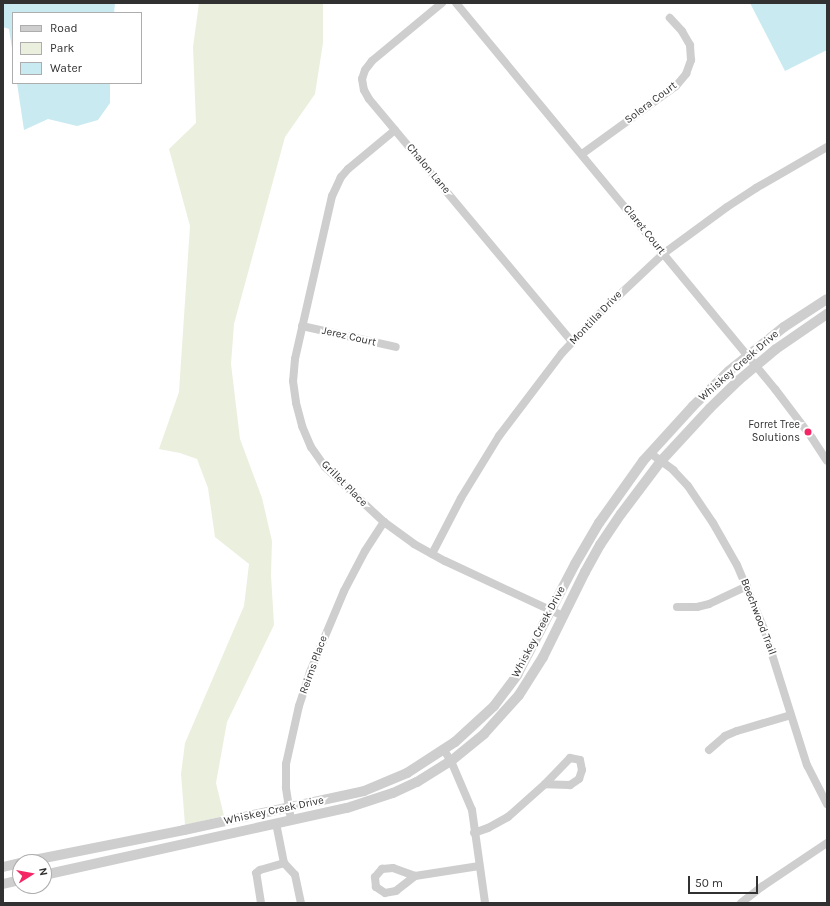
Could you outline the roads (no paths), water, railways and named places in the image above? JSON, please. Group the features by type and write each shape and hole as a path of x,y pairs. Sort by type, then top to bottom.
{"street":[{"name":"Chalon Lane","path":"442,3 372,61 365,70 362,80 364,90 395,130 572,342"},
{"name":"Claret Court","path":"456,3 582,154 797,417 827,461"},
{"name":"Solera Court","path":"582,154 676,86 686,74 691,60 690,45 682,31 670,18"},
{"name":"Grillet Place","path":"395,130 348,169 336,186 328,207 295,359 293,381 296,403 306,436 325,467 384,522 414,544 563,616"},
{"name":"Montilla Drive","path":"432,554 461,498 499,436 525,399 572,342 602,311 663,254 727,206 781,172 827,147"},
{"name":"Whiskey Creek Drive","path":"52,856 336,798 384,783 420,765 444,750 475,725 510,686 530,652 575,564 599,523 650,453 693,406 747,356 784,327 827,299"},
{"name":"Whiskey Creek Drive","path":"52,873 347,808 378,799 417,782 451,761 484,734 519,695 543,657 600,545 621,514 661,461 710,408 755,366 827,314"},
{"name":"Jerez Court","path":"302,326 396,347"},
{"name":"Beechwood Trail","path":"650,453 681,478 701,504 737,565 764,629 807,765 827,804"},
{"name":"Reims Place","path":"291,820 286,786 286,764 292,734 308,679 344,591 365,551 384,522"},
{"path":"677,606 697,607 709,604 747,586"},
{"path":"709,750 725,736 791,715"},
{"path":"444,750 451,761 472,810 474,833 485,903"},
{"path":"474,833 488,828 508,817 545,784 570,758 580,760 582,770 579,779 570,786 545,784"},
{"path":"276,824 284,863 295,875 301,903"},
{"path":"741,903 763,886 827,843"},
{"path":"262,903 256,873 260,870 284,863"},
{"path":"414,876 396,891 385,893 376,887 374,877 382,869 393,868 414,876 479,866"}],"water":[{"path":"3,3 115,3 114,12 12,12 12,48 9,29 3,27"},
{"path":"750,3 827,3 827,50 785,71"},
{"path":"17,84 110,84 110,103 98,120 77,126 48,119 24,130"}],"place":[{"name":"Forret Tree Solutions","path":"808,432"}]}
